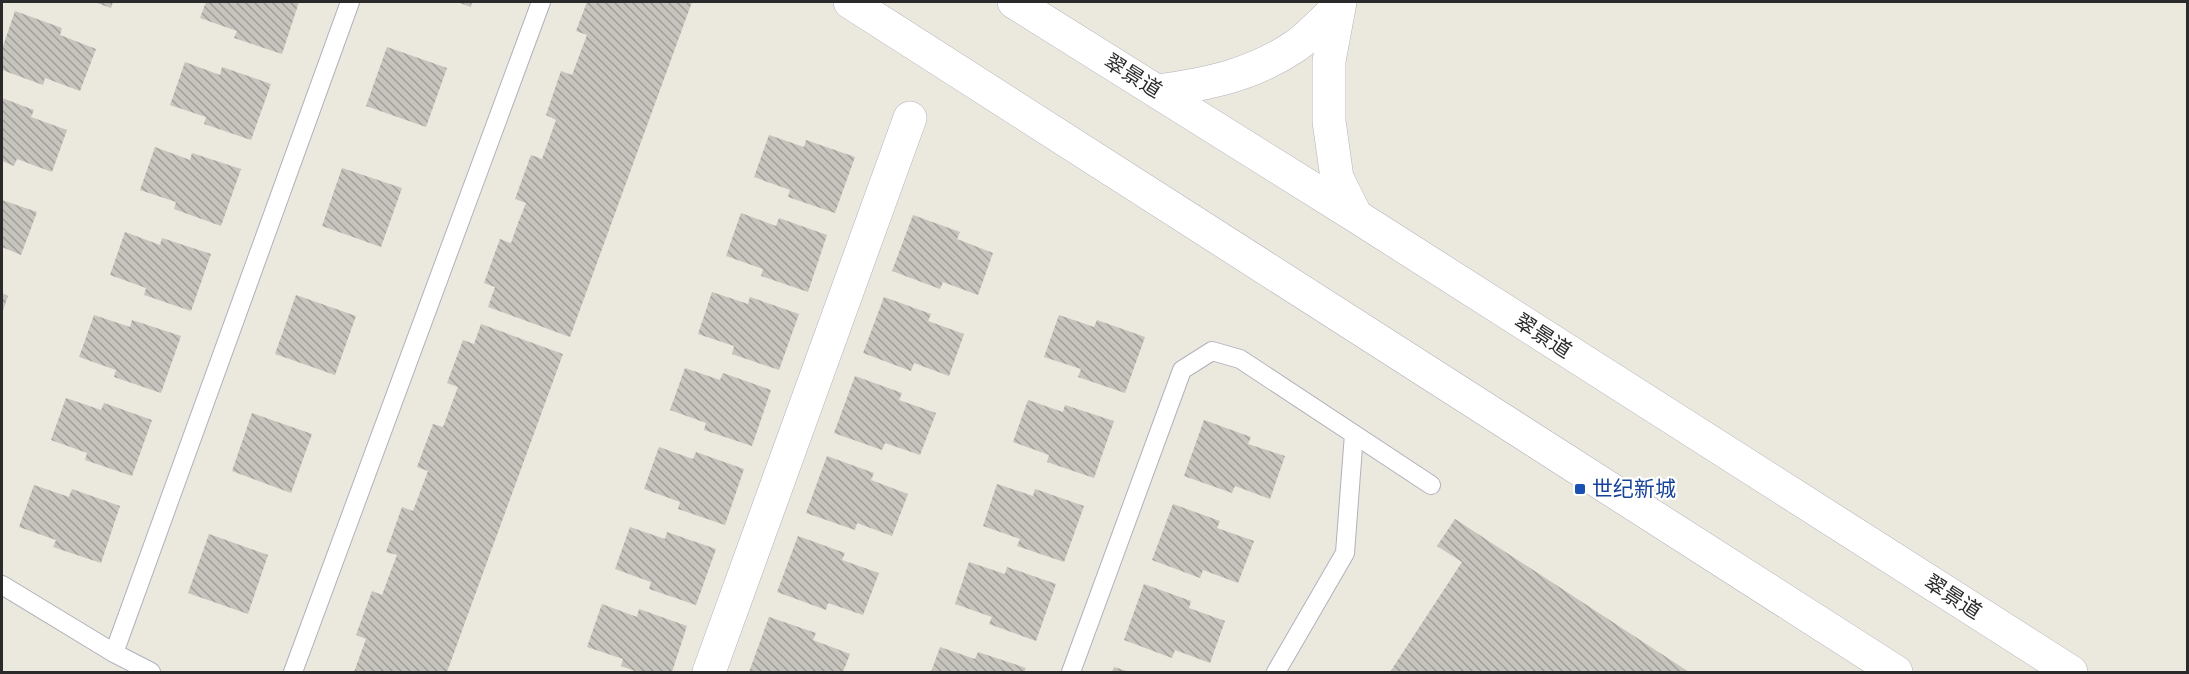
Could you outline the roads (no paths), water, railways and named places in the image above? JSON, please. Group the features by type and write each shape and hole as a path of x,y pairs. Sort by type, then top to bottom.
{"main road":[{"path":"850,2 1896,672"},
{"name":"翠景道","path":"1014,2 1356,216 2071,672"},
{"path":"1157,91 1211,83 1256,68 1295,47 1340,4"},
{"path":"1340,4 1329,60 1329,121 1337,178 1356,216"},
{"path":"709,672 910,118"}],"lane":[{"path":"114,653 350,2"},
{"path":"293,672 541,2"},
{"path":"1071,672 1182,370 1212,351 1240,359 1431,485"},
{"path":"1276,672 1345,553 1354,434"},
{"path":"2,585 114,653 151,672"}],"place":[{"name":"世纪新城","path":"1580,489"}]}
